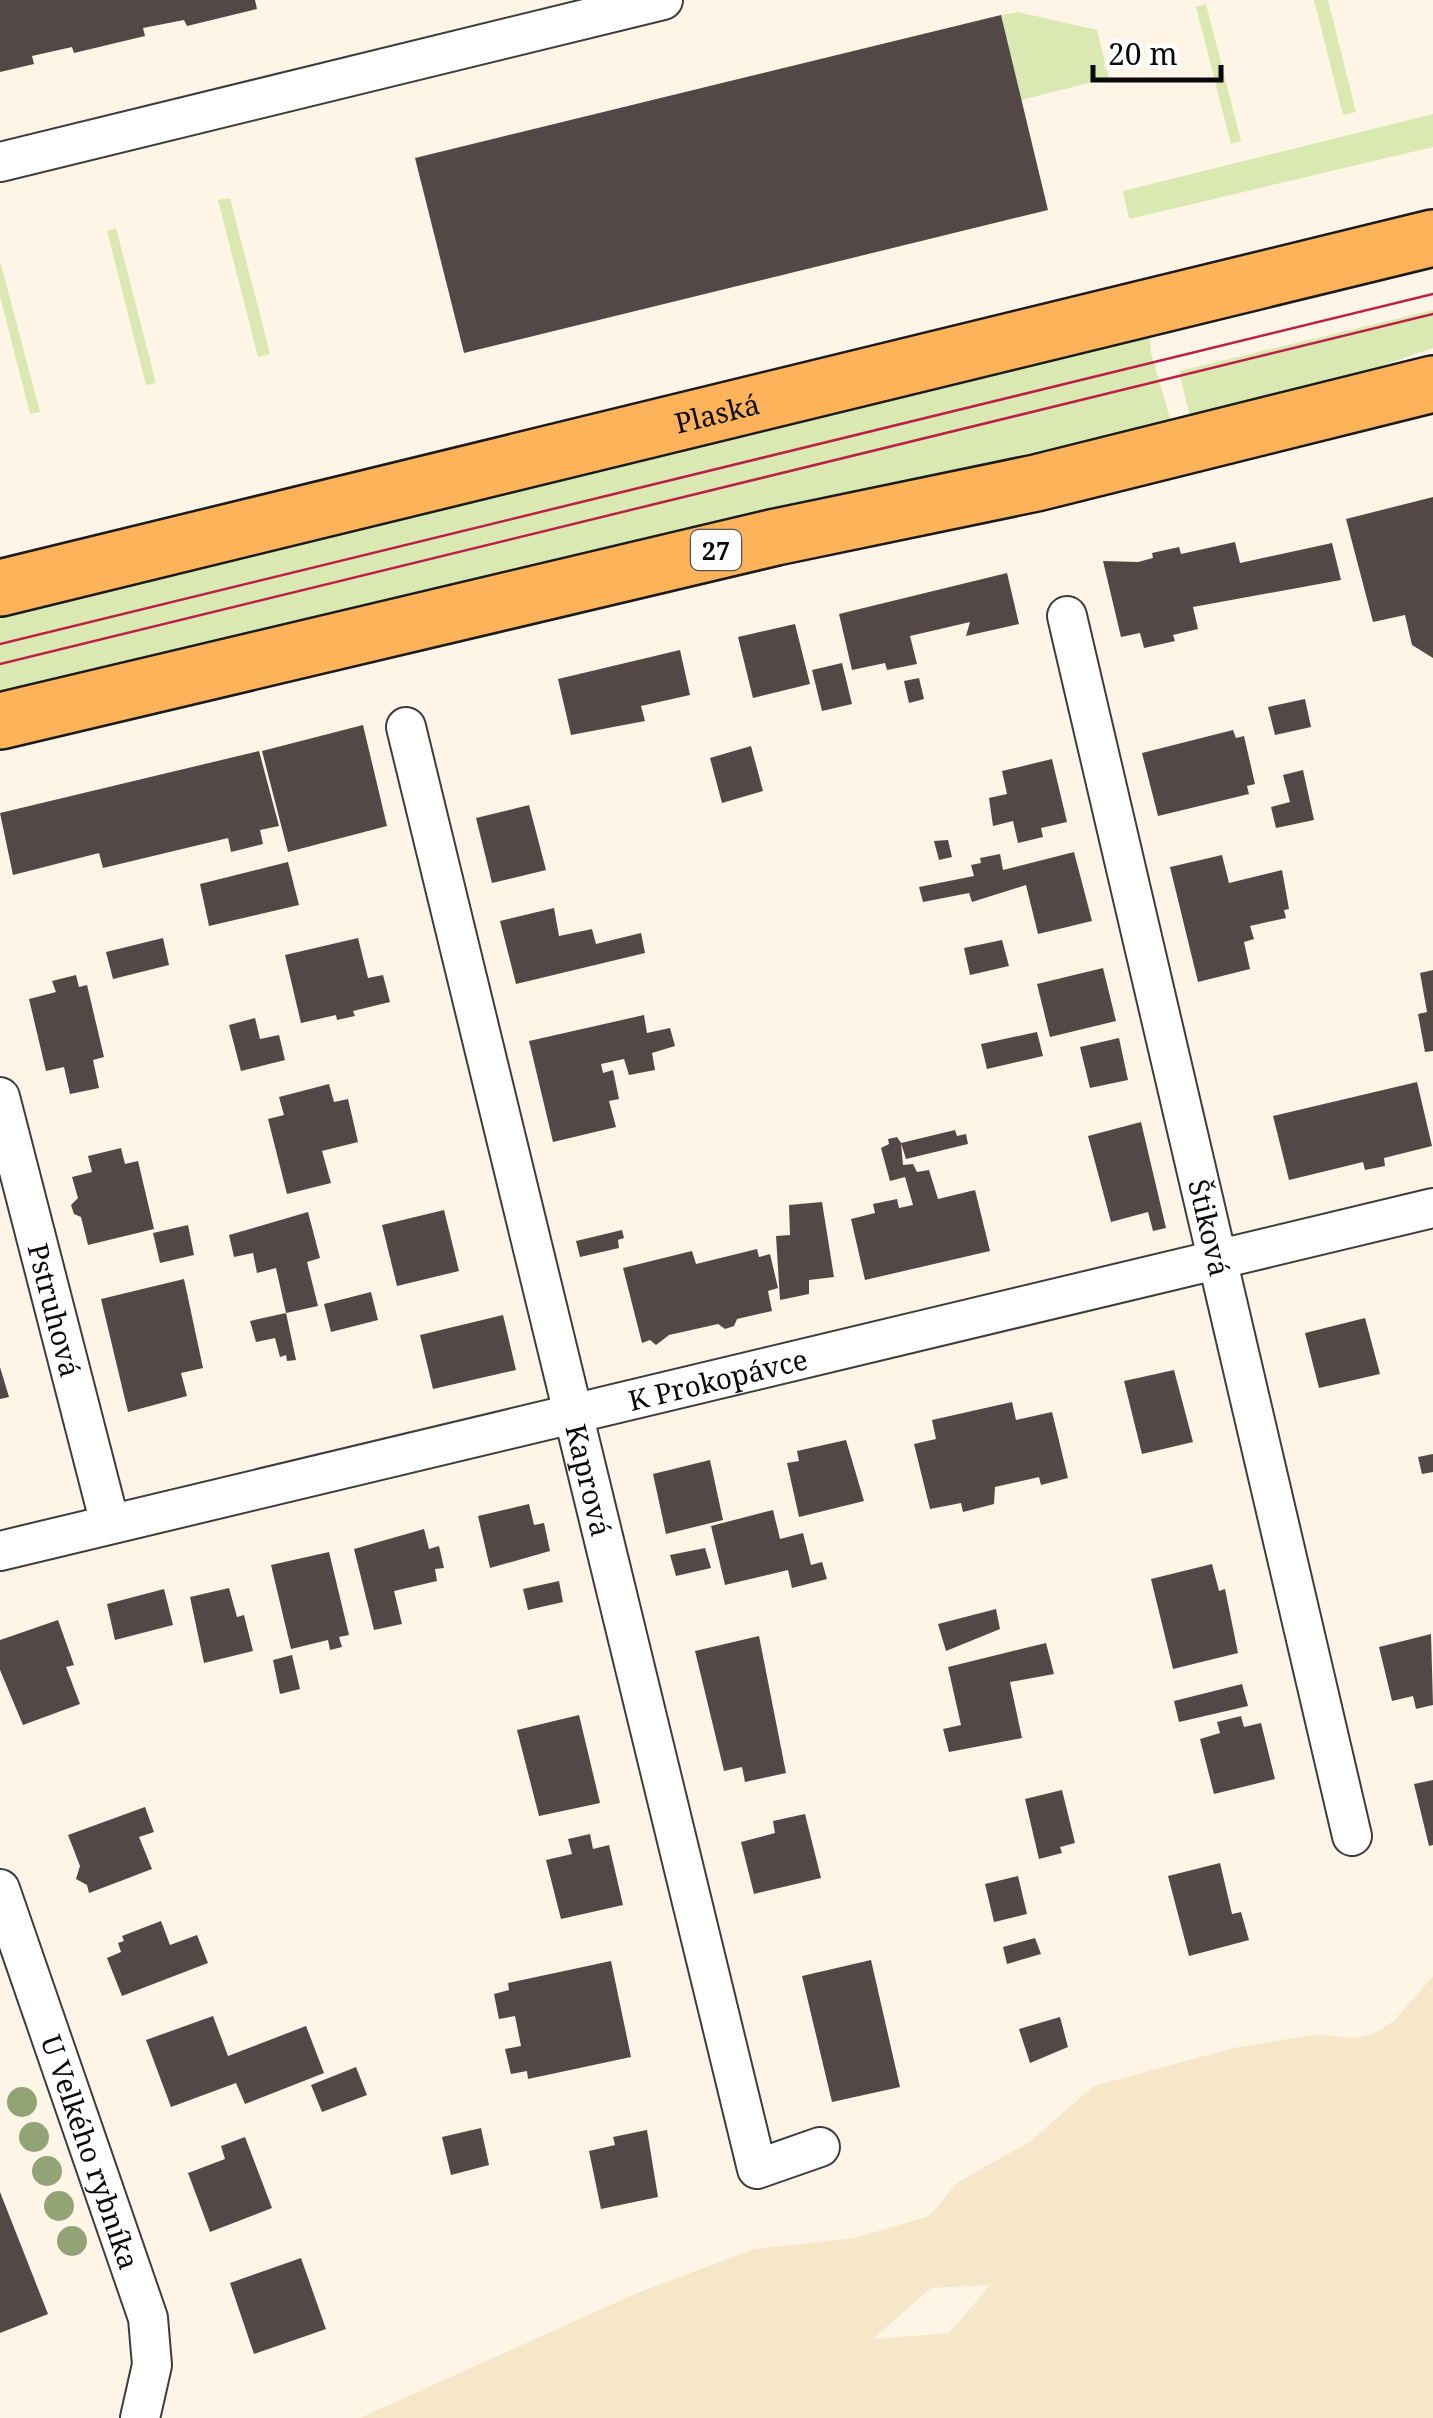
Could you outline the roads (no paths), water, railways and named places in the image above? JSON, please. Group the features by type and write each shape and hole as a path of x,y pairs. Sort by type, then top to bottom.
{"main road":[{"name":"Plaská","path":"0,588 1433,238"},
{"name":"27","path":"0,721 776,536 1036,483 1433,384"}],"street":[{"path":"0,162 662,0"},
{"name":"Štiková","path":"1067,616 1352,1836"},
{"name":"Kaprová","path":"406,727 757,2170 820,2147"},
{"name":"Pstruhová","path":"0,1097 110,1524"},
{"name":"K Prokopávce","path":"0,1552 1433,1208"},
{"name":"U Velkého rybníka","path":"0,1889 148,2318 152,2365 140,2418"}],"tram line":[{"path":"0,644 1433,294"},
{"path":"0,664 1433,314"}]}
